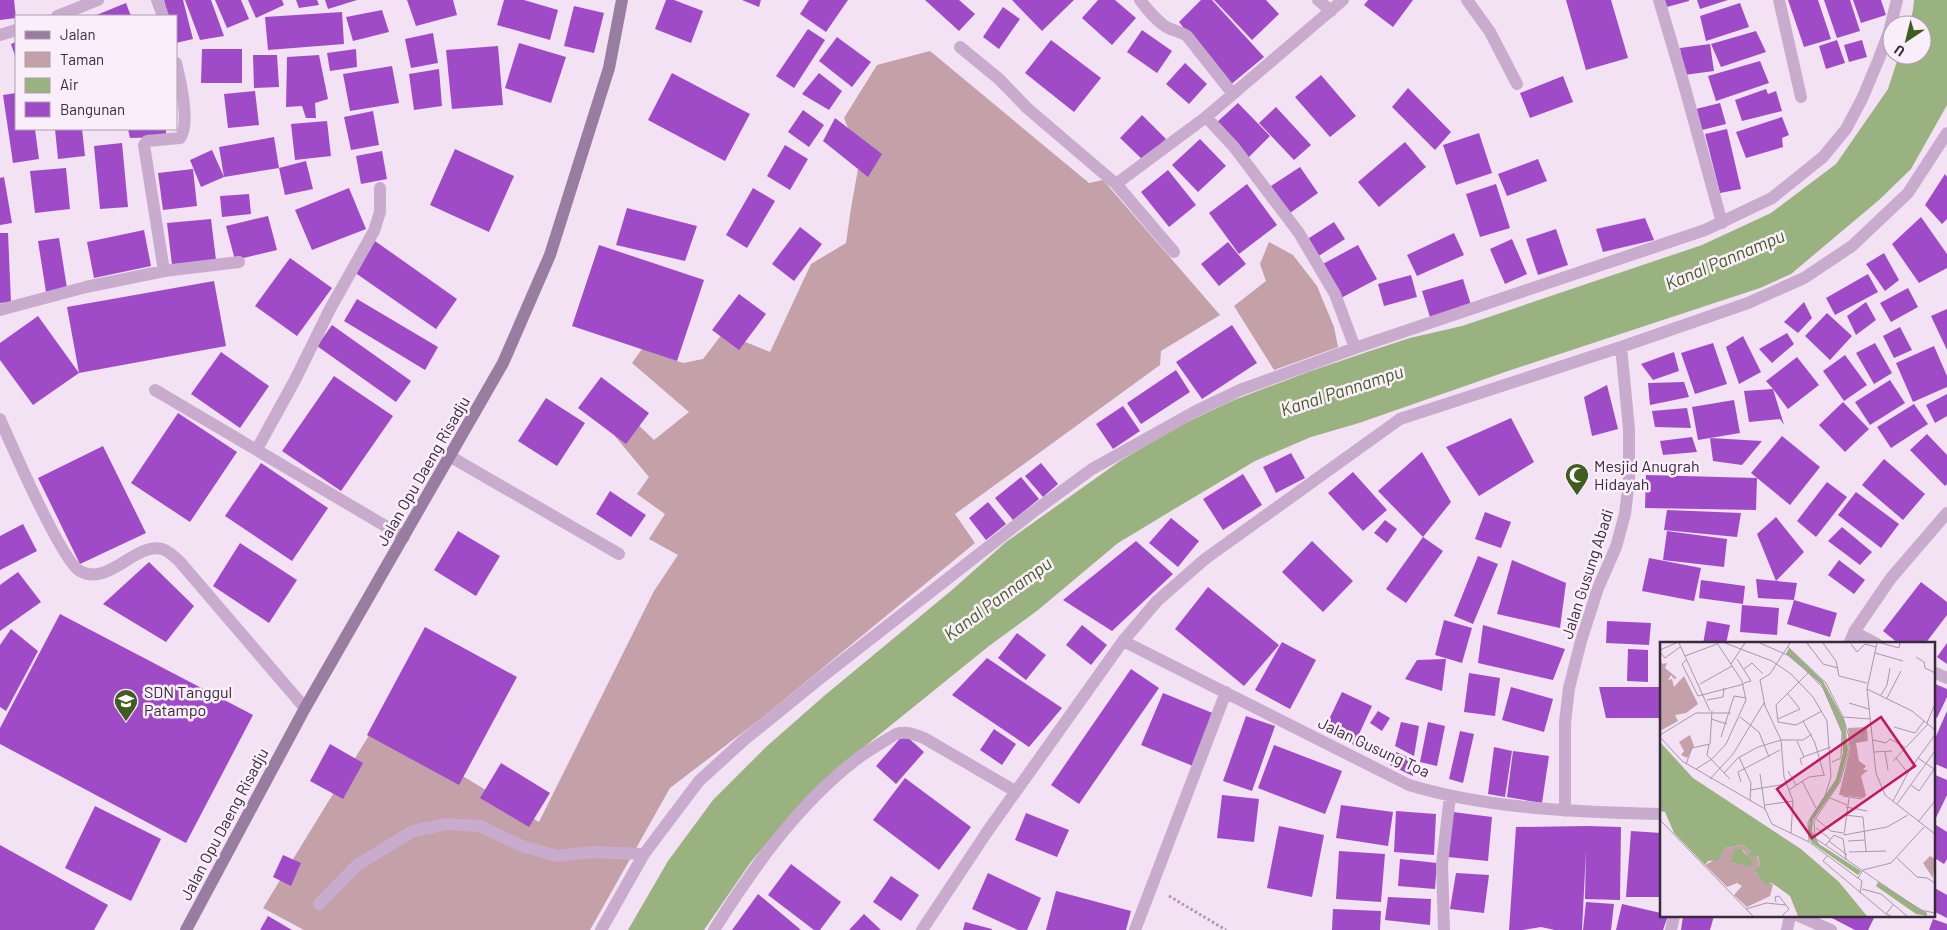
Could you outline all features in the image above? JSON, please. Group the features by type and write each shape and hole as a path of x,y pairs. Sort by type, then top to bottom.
{"main road":[{"name":"Jalan Opu Daeng Risadju","path":"186,930 305,708 503,363 550,255 610,68 622,0"}],"street":[{"path":"60,15 98,0"},
{"path":"157,0 163,15"},
{"path":"1140,0 1159,21 1187,36 1233,94"},
{"path":"1318,0 1331,11"},
{"path":"1116,184 1206,117 1343,0"},
{"path":"1467,0 1490,32 1517,84"},
{"path":"1659,0 1722,223"},
{"path":"1779,0 1801,97"},
{"path":"601,930 644,854 699,781 744,740 818,680 1033,512 1085,474 1196,411 1240,390 1355,348 1722,223 1772,198 1823,157 1846,129 1862,99 1878,61 1889,32 1897,0"},
{"path":"0,35 15,30"},
{"path":"960,47 998,79 1027,108 1116,184 1174,252"},
{"path":"164,271 144,145 147,141 180,138 184,133 182,94 178,73"},
{"path":"1206,117 1234,147 1298,233 1335,294 1355,348"},
{"path":"922,930 1015,791 1123,641 1157,601 1205,559 1400,419 1748,304 1804,278 1852,246 1908,194 1947,133"},
{"path":"257,449 296,380 330,309 374,231 380,212 380,188"},
{"path":"0,310 86,287 164,271 239,262"},
{"name":"Jalan Gusung Abadi","path":"1564,811 1564,722 1569,688 1598,588 1616,548 1625,514 1630,481 1629,429 1620,347"},
{"path":"155,390 404,537"},
{"path":"0,419 68,560 78,570 95,575 154,548 169,552 180,562 305,708"},
{"path":"450,457 619,554"},
{"path":"1868,642 1851,638 1891,578 1947,513"},
{"name":"Jalan Gusung Toa","path":"1123,641 1409,785 1450,796 1564,811 1660,814"},
{"path":"1934,672 1947,678"},
{"path":"1135,930 1226,692"},
{"path":"714,930 753,870 814,797 858,758 896,734 903,732 912,733 924,738 1015,791"},
{"path":"1444,930 1442,864 1450,796"},
{"path":"319,904 357,865 413,831 447,824 480,826 522,846 558,856 593,852 644,854"},
{"path":"1804,918 1831,930"}],"path":[{"path":"1152,886 1226,930"}],"green space":[{"path":"930,51 1089,183 1103,180 1220,315 1161,351 1160,365 955,514 975,543 763,717 670,788 590,930 304,930 263,908 376,724 539,822 654,591 678,555 649,539 665,514 637,494 649,477 614,435 628,415 654,440 689,412 632,363 642,349 683,363 703,359 723,333 770,352 811,264 846,243 860,158 844,118 877,65"},
{"path":"1269,242 1293,255 1317,286 1334,327 1338,347 1274,370 1234,306 1266,281 1260,264"}],"water":[{"name":"Kanal Pannampu","path":"1914,0 1947,0 1947,105 1911,169 1879,200 1791,274 1760,288 1508,371 1359,423 1311,437 1255,461 1118,543 1038,610 989,646 859,751 801,803 750,863 704,930 628,930 668,861 713,800 766,747 1006,542 1120,461 1179,426 1234,400 1370,351 1410,338 1462,326 1702,245 1771,213 1836,164 1888,89 1896,65 1932,65 1932,15 1912,15"}],"building":[{"path":"0,0 14,0 15,18 0,20"},
{"path":"164,0 183,0 193,39 178,43 178,15 168,15"},
{"path":"185,0 211,0 224,36 200,40"},
{"path":"215,0 241,0 249,19 227,28"},
{"path":"248,0 282,0 284,5 256,18"},
{"path":"296,0 317,0 319,5 299,8"},
{"path":"325,0 357,0 328,9"},
{"path":"407,0 453,0 457,15 416,26"},
{"path":"504,0 524,0 558,10 550,40 497,25"},
{"path":"666,0 674,0 703,11 691,43 655,29"},
{"path":"742,0 761,0 759,7"},
{"path":"809,0 848,0 826,32 800,14"},
{"path":"925,0 959,0 975,14 959,31"},
{"path":"1012,0 1074,0 1042,31"},
{"path":"1098,0 1115,0 1136,18 1112,45 1082,18"},
{"path":"1201,0 1212,0 1264,57 1229,86 1179,22"},
{"path":"1214,0 1266,0 1279,14 1252,40"},
{"path":"1368,0 1413,0 1393,27 1364,5"},
{"path":"1566,0 1611,0 1628,58 1586,70"},
{"path":"1661,0 1689,0 1689,1 1663,8"},
{"path":"1697,0 1728,0 1700,9"},
{"path":"1788,0 1818,0 1831,39 1804,47"},
{"path":"1824,0 1850,0 1860,31 1837,38"},
{"path":"1853,0 1881,0 1886,15 1861,23"},
{"path":"126,3 131,15 96,15"},
{"path":"1740,3 1749,27 1706,41 1700,16"},
{"path":"574,6 604,13 594,53 564,46"},
{"path":"1003,7 1020,19 999,49 983,37"},
{"path":"382,10 389,32 353,41 346,17"},
{"path":"342,12 344,44 268,50 265,17"},
{"path":"808,29 825,40 794,88 776,76"},
{"path":"1142,30 1172,51 1157,73 1127,52"},
{"path":"1756,31 1766,52 1721,67 1711,44"},
{"path":"433,33 438,63 411,68 405,39"},
{"path":"837,37 871,62 852,87 819,61"},
{"path":"1051,40 1101,78 1074,112 1025,73"},
{"path":"1837,40 1845,63 1826,69 1819,46"},
{"path":"1862,40 1867,57 1849,62 1844,45"},
{"path":"15,42 15,56 11,44"},
{"path":"519,43 566,57 551,103 505,88"},
{"path":"1710,44 1714,71 1684,75 1680,48"},
{"path":"498,46 503,105 452,109 446,50"},
{"path":"202,49 242,49 242,83 201,83"},
{"path":"356,49 357,67 330,71 327,53"},
{"path":"253,55 277,55 279,87 254,88"},
{"path":"319,55 328,99 315,103 316,118 306,118 302,106 286,107 287,57"},
{"path":"1760,61 1769,83 1716,101 1708,76"},
{"path":"1185,63 1207,84 1189,104 1166,84"},
{"path":"392,66 399,103 350,111 343,74"},
{"path":"439,69 442,106 414,110 409,74"},
{"path":"672,73 750,114 725,161 648,120"},
{"path":"819,73 842,91 829,110 802,94"},
{"path":"1321,75 1356,116 1330,137 1295,97"},
{"path":"1563,76 1573,102 1530,118 1520,93"},
{"path":"1408,88 1451,132 1435,150 1392,107"},
{"path":"1766,89 1768,94 1776,91 1782,111 1742,121 1735,100"},
{"path":"255,91 259,125 228,128 224,94"},
{"path":"15,93 15,130 35,130 39,159 13,163 3,95"},
{"path":"1238,103 1270,136 1248,158 1215,124"},
{"path":"1720,103 1726,124 1702,130 1696,109"},
{"path":"1276,107 1311,145 1294,160 1259,123"},
{"path":"803,110 824,125 809,147 788,132"},
{"path":"373,111 379,145 351,150 344,117"},
{"path":"1142,115 1166,139 1144,161 1120,138"},
{"path":"1782,117 1789,135 1782,138 1783,147 1746,158 1736,132"},
{"path":"835,118 882,154 868,177 823,141"},
{"path":"327,121 331,156 295,160 291,124"},
{"path":"1727,129 1741,189 1720,193 1705,134"},
{"path":"55,130 82,130 85,156 58,159"},
{"path":"128,130 166,130 166,137 130,138"},
{"path":"1479,133 1492,173 1456,185 1443,145"},
{"path":"274,137 279,168 224,177 219,147"},
{"path":"1200,139 1226,166 1198,192 1172,165"},
{"path":"1405,142 1426,167 1379,207 1358,182"},
{"path":"122,143 128,207 100,209 94,146"},
{"path":"785,145 808,159 790,190 767,176"},
{"path":"455,149 514,176 489,232 430,205"},
{"path":"212,150 224,177 201,187 190,160"},
{"path":"382,151 387,179 361,184 356,156"},
{"path":"1538,159 1547,181 1507,196 1498,174"},
{"path":"306,161 313,189 285,195 279,168"},
{"path":"1300,167 1318,193 1290,213 1271,186"},
{"path":"66,168 70,209 35,213 30,171"},
{"path":"193,169 197,206 163,210 158,173"},
{"path":"1168,170 1196,205 1169,227 1141,192"},
{"path":"1945,174 1947,177 1947,219 1942,224 1925,205"},
{"path":"4,177 12,223 0,225 0,178"},
{"path":"1247,184 1277,225 1239,254 1209,213"},
{"path":"1496,184 1510,228 1480,237 1466,194"},
{"path":"349,188 366,229 312,250 295,210"},
{"path":"753,188 775,201 747,248 726,235"},
{"path":"249,194 251,214 222,217 220,196"},
{"path":"627,208 697,226 685,261 616,245"},
{"path":"268,216 277,250 235,260 226,226"},
{"path":"1921,217 1947,254 1947,268 1919,283 1892,244"},
{"path":"1645,218 1654,240 1603,252 1596,229"},
{"path":"211,219 216,260 172,265 167,223"},
{"path":"1334,222 1345,239 1317,257 1306,240"},
{"path":"800,227 822,244 794,281 772,264"},
{"path":"1556,229 1568,265 1538,275 1526,239"},
{"path":"144,230 151,266 94,278 87,242"},
{"path":"0,233 8,233 11,302 0,303"},
{"path":"1454,233 1464,255 1417,276 1407,255"},
{"path":"59,238 67,288 46,292 38,241"},
{"path":"1512,239 1527,274 1505,284 1490,249"},
{"path":"375,241 457,299 436,329 354,272"},
{"path":"1228,242 1246,264 1219,286 1201,264"},
{"path":"599,245 704,280 677,361 572,326"},
{"path":"1358,245 1377,279 1339,299 1321,265"},
{"path":"1884,253 1899,280 1885,291 1866,264"},
{"path":"290,258 332,288 297,336 255,306"},
{"path":"1868,274 1878,292 1835,315 1826,298"},
{"path":"1411,275 1417,297 1384,306 1378,284"},
{"path":"1463,279 1471,305 1430,317 1422,291"},
{"path":"214,281 226,346 79,373 67,307"},
{"path":"1908,288 1918,307 1891,322 1880,303"},
{"path":"739,294 766,314 739,350 712,330"},
{"path":"357,299 438,347 425,370 344,321"},
{"path":"1804,302 1812,318 1798,333 1784,322"},
{"path":"1866,302 1876,320 1856,335 1847,316"},
{"path":"1947,309 1947,350 1931,316"},
{"path":"1827,313 1852,336 1830,360 1805,336"},
{"path":"38,316 79,373 33,405 0,360 0,343"},
{"path":"332,325 411,381 396,402 317,346"},
{"path":"1232,325 1257,363 1202,399 1176,362"},
{"path":"1900,327 1912,350 1894,358 1883,336"},
{"path":"1787,333 1794,344 1772,363 1759,349"},
{"path":"1743,336 1761,372 1739,384 1726,347"},
{"path":"1713,343 1727,384 1695,394 1681,353"},
{"path":"1875,343 1892,373 1874,384 1856,353"},
{"path":"1934,346 1947,376 1947,387 1913,402 1896,363"},
{"path":"221,352 269,386 240,428 191,394"},
{"path":"1674,352 1679,371 1653,380 1641,364"},
{"path":"1845,355 1867,385 1844,401 1823,371"},
{"path":"1797,357 1819,385 1788,409 1766,381"},
{"path":"1176,370 1190,392 1141,424 1127,403"},
{"path":"334,376 393,416 341,491 282,451"},
{"path":"601,377 649,413 626,444 578,408"},
{"path":"1890,380 1905,403 1870,425 1855,402"},
{"path":"1684,382 1689,397 1650,405 1648,383"},
{"path":"1607,385 1618,429 1592,436 1584,397"},
{"path":"1773,389 1784,425 1780,419 1749,422 1744,391"},
{"path":"1947,394 1947,416 1935,423 1926,405"},
{"path":"546,398 585,423 557,466 518,441"},
{"path":"1734,400 1740,433 1698,440 1692,407"},
{"path":"1843,402 1869,429 1845,452 1819,425"},
{"path":"1914,404 1928,424 1891,448 1877,427"},
{"path":"1123,406 1140,431 1113,449 1096,424"},
{"path":"1687,408 1691,428 1655,427 1652,411"},
{"path":"178,413 237,452 190,522 131,483"},
{"path":"1511,418 1534,462 1479,496 1446,447"},
{"path":"1927,434 1947,455 1947,484 1945,486 1910,450"},
{"path":"1782,436 1820,467 1790,505 1751,473"},
{"path":"1692,437 1697,452 1663,455 1660,441"},
{"path":"1710,438 1762,441 1742,465 1713,461"},
{"path":"103,446 146,533 80,564 38,478"},
{"path":"1422,452 1451,502 1423,537 1378,491"},
{"path":"1291,453 1305,478 1276,493 1263,467"},
{"path":"1884,459 1925,494 1903,520 1862,485"},
{"path":"261,463 328,508 292,561 225,516"},
{"path":"1041,463 1058,484 1043,497 1025,476"},
{"path":"1353,472 1387,510 1363,531 1328,493"},
{"path":"1243,474 1262,505 1223,530 1203,499"},
{"path":"1646,475 1757,478 1756,510 1645,508"},
{"path":"1021,477 1039,499 1013,520 995,498"},
{"path":"1827,482 1847,497 1816,537 1797,521"},
{"path":"610,491 646,515 631,537 596,514"},
{"path":"1856,492 1899,524 1881,548 1838,515"},
{"path":"988,502 1006,524 986,540 969,518"},
{"path":"1667,510 1741,513 1737,537 1664,530"},
{"path":"1485,512 1511,522 1501,548 1475,539"},
{"path":"1776,517 1804,552 1776,581 1757,534"},
{"path":"1171,518 1199,541 1178,567 1149,543"},
{"path":"1385,520 1397,529 1387,543 1374,533"},
{"path":"23,524 37,551 0,570 0,536"},
{"path":"1842,527 1872,552 1860,565 1828,541"},
{"path":"458,531 500,556 476,596 434,570"},
{"path":"1667,531 1727,539 1724,567 1663,560"},
{"path":"1423,537 1443,551 1406,603 1386,589"},
{"path":"1136,541 1173,574 1112,631 1063,600"},
{"path":"1312,541 1353,581 1323,612 1282,572"},
{"path":"240,543 297,580 269,623 213,586"},
{"path":"1478,556 1498,564 1473,624 1454,616"},
{"path":"1649,558 1701,568 1694,601 1642,591"},
{"path":"1512,560 1566,583 1560,628 1497,614"},
{"path":"1839,560 1865,580 1854,594 1828,575"},
{"path":"149,562 194,606 166,642 103,604"},
{"path":"18,572 41,602 0,631 0,585"},
{"path":"1756,579 1797,583 1794,600 1758,598"},
{"path":"1701,580 1745,586 1743,604 1699,598"},
{"path":"1921,582 1947,602 1947,615 1927,642 1897,642 1883,631"},
{"path":"1208,587 1279,645 1244,686 1175,629"},
{"path":"1794,600 1837,613 1830,637 1787,624"},
{"path":"1742,605 1779,608 1777,635 1740,632"},
{"name":"SDN Tanggul Patampo","path":"60,614 253,715 186,843 0,744 0,728"},
{"path":"1444,620 1472,628 1462,663 1435,655"},
{"path":"1607,621 1651,623 1649,645 1606,643"},
{"path":"1707,621 1730,625 1726,642 1703,642"},
{"path":"1082,625 1107,645 1091,665 1066,645"},
{"path":"1483,625 1565,649 1553,680 1478,663"},
{"path":"425,627 517,677 459,785 367,735"},
{"path":"11,629 38,651 6,711 0,707 0,645"},
{"path":"1017,633 1046,655 1026,680 998,658"},
{"path":"1282,642 1316,660 1290,709 1255,690"},
{"path":"1947,643 1947,664 1937,657"},
{"path":"1628,649 1648,650 1648,682 1627,681"},
{"path":"987,658 1062,708 1029,747 952,695"},
{"path":"1446,659 1442,691 1405,679 1417,660"},
{"path":"1131,669 1159,688 1079,804 1051,785"},
{"path":"1469,673 1500,678 1495,716 1464,712"},
{"path":"1934,683 1947,689 1947,697 1937,718 1934,716"},
{"path":"1511,687 1553,699 1544,732 1502,720"},
{"path":"1599,687 1660,687 1660,718 1606,718"},
{"path":"1342,692 1372,706 1354,745 1324,730"},
{"path":"1163,693 1215,714 1193,766 1141,745"},
{"path":"1378,711 1390,718 1382,731 1370,723"},
{"path":"1947,711 1947,769 1934,763 1934,741"},
{"path":"1246,716 1275,726 1252,791 1223,781"},
{"path":"1401,722 1419,726 1414,756 1395,746"},
{"path":"1428,722 1445,726 1437,766 1420,762"},
{"path":"994,729 1016,744 1002,765 980,750"},
{"path":"1460,731 1474,734 1463,783 1449,779"},
{"path":"904,734 924,752 896,784 876,766"},
{"path":"330,744 363,763 343,799 310,781"},
{"path":"1274,745 1342,771 1325,814 1258,788"},
{"path":"1494,747 1512,751 1505,797 1488,794"},
{"path":"1513,751 1549,756 1542,803 1507,797"},
{"path":"1396,752 1414,760 1413,776 1390,765"},
{"path":"501,763 550,793 529,827 480,798"},
{"path":"1934,774 1947,780 1947,795 1935,820"},
{"path":"905,778 971,827 939,870 873,820"},
{"path":"1222,795 1259,799 1254,842 1217,838"},
{"path":"1341,805 1393,812 1388,846 1336,838"},
{"path":"95,806 161,839 131,901 65,868"},
{"path":"1396,811 1436,814 1434,855 1394,852"},
{"path":"1453,812 1492,817 1488,861 1448,857"},
{"path":"1026,813 1069,830 1057,857 1015,840"},
{"path":"1934,824 1947,832 1947,859 1944,864 1934,858"},
{"path":"1279,826 1324,835 1312,897 1267,888"},
{"path":"1516,827 1621,827 1620,900 1585,899 1586,851 1582,930 1555,930 1541,927 1509,930"},
{"path":"1631,831 1660,833 1660,897 1626,897"},
{"path":"0,845 108,905 94,930 0,930"},
{"path":"1339,851 1385,854 1381,902 1336,899"},
{"path":"283,855 301,863 291,886 273,877"},
{"path":"1400,859 1437,863 1435,889 1398,886"},
{"path":"791,864 841,902 820,930 814,930 768,895"},
{"path":"988,873 1041,898 1027,930 1018,930 972,909"},
{"path":"1456,873 1489,875 1484,913 1450,909"},
{"path":"891,876 919,895 901,921 873,902"},
{"path":"1934,888 1947,895 1947,918 1934,912"},
{"path":"1056,891 1131,911 1126,930 1046,930"},
{"path":"758,894 801,930 732,930"},
{"path":"1388,897 1431,899 1430,925 1385,920"},
{"path":"1586,902 1614,904 1611,930 1583,930"},
{"path":"1622,904 1660,913 1660,918 1667,918 1663,930 1616,930"},
{"path":"1333,909 1381,911 1380,930 1332,930"},
{"path":"864,914 881,930 849,930"},
{"path":"268,916 292,930 260,930"},
{"path":"1683,918 1713,918 1710,930 1681,930"},
{"path":"1832,918 1874,918 1868,930 1855,930"},
{"path":"1933,919 1947,924 1947,930 1929,930"},
{"path":"965,922 992,929 992,930 963,930"}],"place":[{"name":"Mesjid Anugrah Hidayah","path":"1577,496"},
{"name":"SDN Tanggul Patampo","path":"126,722"}]}
